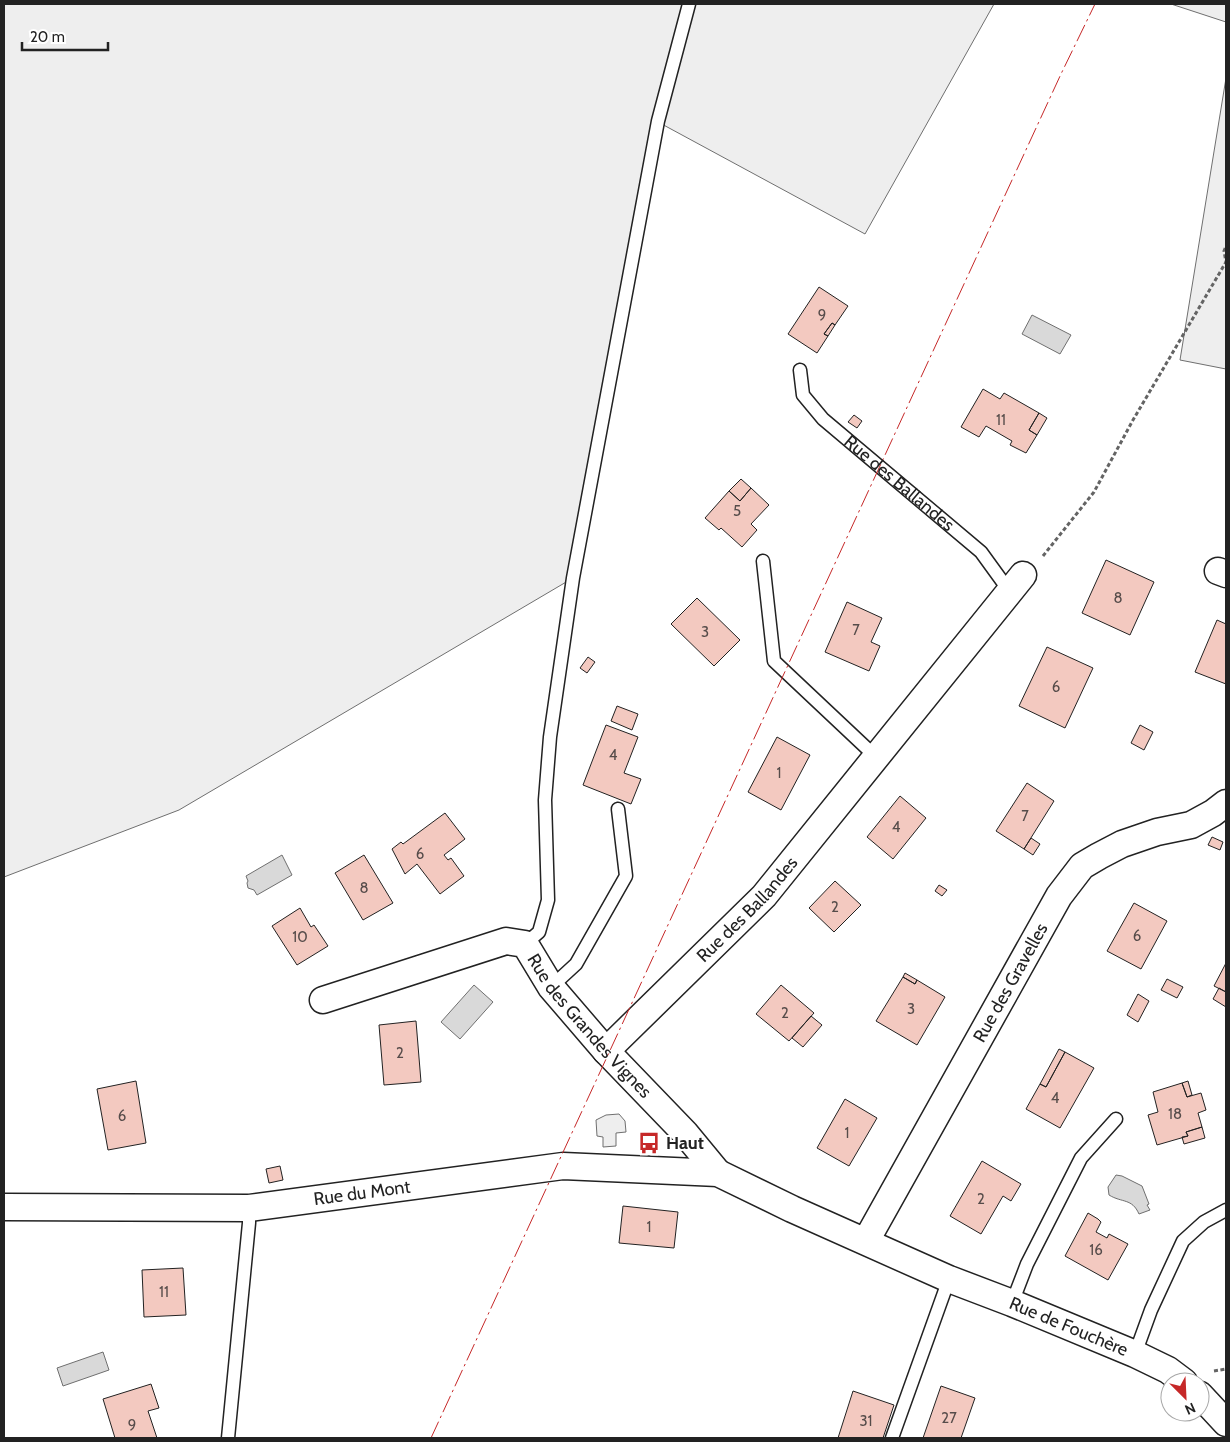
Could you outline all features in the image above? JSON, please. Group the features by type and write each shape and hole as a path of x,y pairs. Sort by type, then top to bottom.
{"street":[{"name":"Rue des Ballandes","path":"606,1051 764,896 1016,584"},
{"name":"Rue des Gravelles","path":"866,1241 1059,896 1082,866 1122,844 1157,832 1191,825 1222,812"},
{"name":"Rue des Grandes Vignes","path":"323,1000 506,941 525,944 551,987 606,1051 686,1133 718,1173"},
{"name":"Rue du Mont","path":"4,1207 249,1208 564,1166 718,1173"},
{"name":"Rue de Fouchère","path":"718,1173 792,1209 949,1279 1135,1354 1171,1372"},
{"path":"1210,1405 1226,1423"}],"lane":[{"path":"525,944 540,932 548,900 545,800 550,737 573,578 658,121 689,4"},
{"name":"Rue des Ballandes","path":"800,370 804,395 823,419 981,552 1016,584"},
{"path":"763,561 774,661 876,757"},
{"path":"551,987 576,964 626,876 618,809"},
{"path":"1012,1303 1026,1264 1081,1158 1116,1119"},
{"path":"228,1438 249,1208"},
{"path":"1135,1354 1151,1310 1183,1241 1204,1222 1226,1210"},
{"path":"892,1438 949,1279"}],"path":[{"path":"1016,584 1030,572 1094,492 1226,262 1224,251 1226,246"}],"shaded area":[{"path":"4,4 994,4 865,234 658,122 573,578 179,810 4,877"},
{"path":"1171,4 1226,4 1226,22"},
{"path":"1226,78 1226,369 1180,360"},
{"path":"1032,315 1071,335 1060,354 1022,334"},
{"path":"282,855 292,875 257,895 254,890 248,888 246,876"},
{"path":"474,985 493,1002 460,1039 441,1022"},
{"path":"619,1114 625,1121 626,1132 616,1133 616,1146 603,1147 603,1137 597,1136 596,1120 606,1115"},
{"path":"1116,1175 1142,1186 1150,1210 1139,1214 1130,1203 1109,1195 1108,1187"},
{"path":"103,1352 109,1370 63,1386 57,1368"}],"building":[{"path":"819,287 848,306 835,325 832,323 824,334 828,336 817,353 788,334"},
{"path":"832,323 835,325 828,336 824,334"},
{"path":"983,389 1000,399 1004,393 1039,413 1029,430 1037,435 1026,453 1010,445 1012,441 986,426 979,437 961,427"},
{"path":"1039,413 1047,418 1037,435 1029,430"},
{"path":"854,415 862,421 857,428 848,422"},
{"path":"741,479 751,488 740,501 729,491"},
{"path":"751,488 769,505 751,524 757,530 742,547 721,528 719,530 705,518 729,491 740,501"},
{"path":"1106,560 1154,582 1130,635 1082,613"},
{"path":"697,598 740,640 714,666 671,624"},
{"path":"847,602 882,618 871,642 880,646 869,671 825,652"},
{"path":"1217,620 1226,624 1226,684 1195,672"},
{"path":"1047,647 1093,668 1065,728 1019,706"},
{"path":"588,657 595,662 587,673 580,668"},
{"path":"617,706 638,714 632,730 611,721"},
{"path":"606,725 638,737 624,773 641,779 631,804 583,785"},
{"path":"1140,725 1153,732 1144,750 1131,743"},
{"path":"777,737 810,755 781,810 748,792"},
{"path":"1027,783 1054,801 1024,849 996,831"},
{"path":"900,796 926,818 893,859 867,837"},
{"path":"445,813 465,839 444,855 448,860 451,858 464,876 440,894 417,864 405,874 392,849 401,842 403,844"},
{"path":"1212,837 1223,842 1220,850 1208,845"},
{"path":"1031,838 1040,844 1033,855 1024,849"},
{"path":"364,855 393,903 363,920 335,873"},
{"path":"835,881 861,905 834,932 809,908"},
{"path":"939,885 947,890 942,896 935,891"},
{"path":"1134,903 1167,921 1141,969 1107,951"},
{"path":"300,908 311,927 314,925 328,946 297,965 272,926"},
{"path":"1226,963 1226,992 1214,986"},
{"path":"905,973 917,980 915,984 903,977"},
{"path":"903,977 915,984 917,980 945,997 917,1045 876,1021"},
{"path":"1167,979 1183,987 1177,998 1161,990"},
{"path":"781,985 814,1013 789,1041 756,1014"},
{"path":"1219,988 1226,992 1226,1007 1213,999"},
{"path":"1138,994 1149,1001 1138,1022 1127,1015"},
{"path":"811,1016 822,1025 803,1047 792,1038"},
{"path":"416,1021 421,1082 384,1085 379,1025"},
{"path":"1059,1049 1065,1052 1046,1087 1040,1084"},
{"path":"1065,1052 1094,1068 1060,1128 1026,1109 1040,1084 1046,1087"},
{"path":"136,1081 146,1143 108,1150 97,1089"},
{"path":"1188,1081 1192,1095 1187,1097 1182,1083"},
{"path":"1182,1083 1187,1097 1201,1093 1206,1110 1198,1113 1202,1127 1186,1132 1188,1136 1157,1145 1148,1115 1158,1112 1153,1092"},
{"path":"845,1099 877,1118 849,1166 817,1148"},
{"path":"1202,1127 1205,1138 1184,1144 1182,1137 1188,1136 1186,1132"},
{"path":"982,1161 1021,1184 1011,1201 1003,1196 981,1234 950,1216"},
{"path":"280,1166 283,1180 269,1183 266,1169"},
{"path":"623,1206 678,1212 674,1248 619,1243"},
{"path":"1088,1213 1101,1222 1096,1232 1107,1238 1109,1234 1128,1244 1108,1280 1065,1256"},
{"path":"183,1268 186,1315 144,1317 142,1270"},
{"path":"151,1384 159,1408 148,1411 157,1438 115,1438 103,1399"},
{"path":"941,1386 975,1398 961,1438 923,1438"},
{"path":"853,1391 894,1405 883,1438 838,1438"}],"power":[{"path":"431,1438 1095,4"}],"place":[{"name":"Haut","path":"649,1143"}]}
